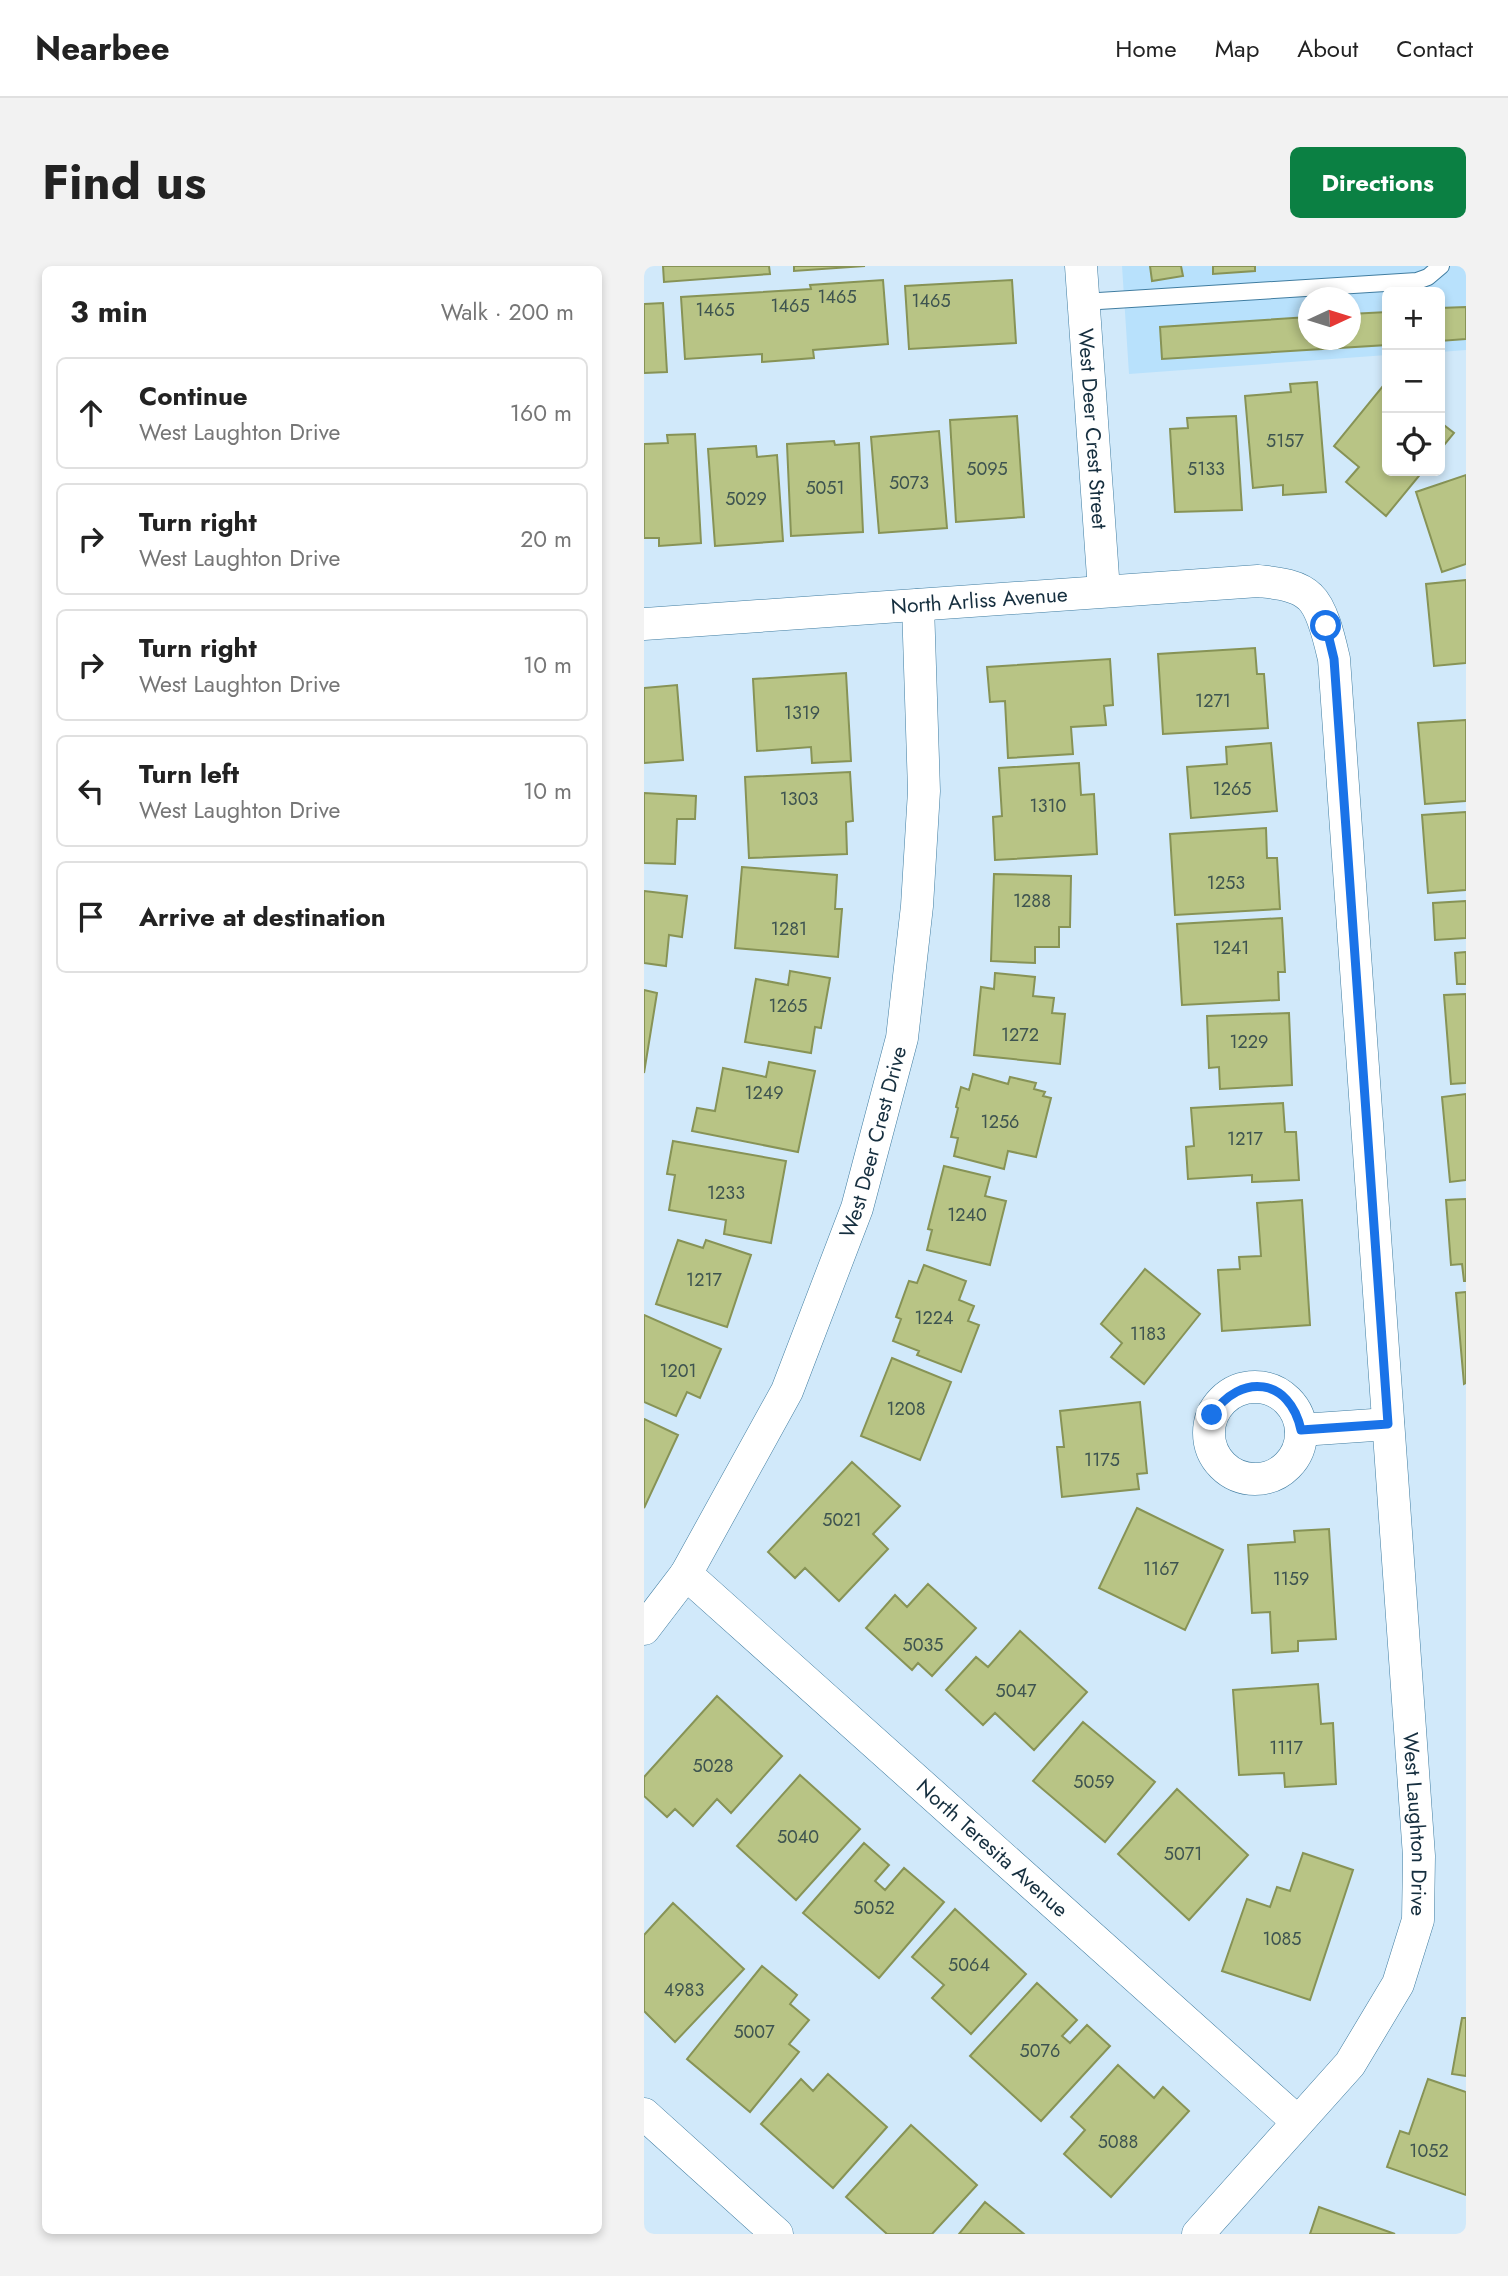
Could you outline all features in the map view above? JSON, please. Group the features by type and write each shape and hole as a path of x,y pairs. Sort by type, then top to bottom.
{"street":[{"name":"West Deer Crest Street","path":"1081,266 1104,592"},
{"name":"North Arliss Avenue","path":"644,624 1258,581 1284,584 1310,597"},
{"name":"West Laughton Drive","path":"1198,2234 1350,2064 1398,1984 1418,1920 1419,1856 1334,659 1326,626 1310,597"},
{"name":"West Deer Crest Drive","path":"644,1629 686,1574 787,1391 857,1208 902,1038 917,906 923,791 918,604"},
{"path":"1301,1430 1388,1424"},
{"name":"North Teresita Avenue","path":"686,1574 1298,2122"},
{"path":"644,2114 777,2234"}],"lane":[{"path":"1083,302 1417,281 1428,277 1441,266"}],"shaded area":[{"path":"1122,266 1466,266 1466,350 1445,352 1445,287 1382,287 1382,355 1129,374"}],"building":[{"path":"663,266 769,266 770,274 664,282"},
{"path":"794,266 865,266 794,271"},
{"path":"1150,266 1181,266 1183,276 1152,281"},
{"path":"1213,266 1255,266 1255,271 1213,274"},
{"path":"883,280 888,344 813,350 814,358 762,362 762,354 685,359 681,297 811,289 810,285"},
{"path":"1012,280 1016,343 909,349 905,286"},
{"path":"663,303 667,372 644,373 644,304"},
{"path":"1466,307 1466,339 1445,341 1445,308"},
{"path":"1382,312 1382,345 1361,347 1361,313"},
{"path":"1298,318 1298,350 1307,350 1162,359 1160,327"},
{"path":"1317,382 1326,492 1283,495 1283,485 1253,488 1245,396 1291,392 1290,384"},
{"path":"1382,387 1382,476 1419,476 1386,516 1346,482 1359,467 1334,446"},
{"path":"1017,416 1024,517 956,522 950,420"},
{"path":"1236,416 1242,510 1175,512 1170,429 1188,428 1187,418"},
{"path":"1445,426 1454,433 1445,444"},
{"path":"939,431 947,528 879,533 871,437"},
{"path":"695,434 701,543 659,546 659,538 644,538 644,444 668,443 667,435"},
{"path":"834,441 835,445 859,443 863,532 791,536 787,444"},
{"path":"756,446 757,457 777,455 783,541 715,546 708,449"},
{"path":"1466,475 1466,564 1442,572 1416,492"},
{"path":"1466,580 1466,663 1434,666 1426,584"},
{"path":"1255,648 1257,674 1264,674 1268,728 1163,734 1158,654"},
{"path":"1110,659 1113,705 1104,706 1106,725 1071,727 1073,754 1008,758 1005,701 990,702 987,667"},
{"path":"846,673 851,761 812,763 811,747 757,751 753,679"},
{"path":"677,685 683,760 644,763 644,688"},
{"path":"1466,720 1466,801 1425,804 1418,723"},
{"path":"1271,743 1277,811 1191,818 1187,767 1227,764 1226,747"},
{"path":"1079,763 1081,795 1094,794 1097,854 995,860 993,817 1002,816 999,768"},
{"path":"850,772 853,821 846,822 847,854 749,858 745,777"},
{"path":"644,793 696,796 695,819 677,819 675,864 644,863"},
{"path":"1466,812 1466,890 1428,893 1422,815"},
{"path":"1266,828 1267,858 1277,858 1280,909 1175,915 1170,834"},
{"path":"742,867 837,875 835,909 842,909 838,957 735,948"},
{"path":"994,874 1071,876 1070,927 1059,927 1059,947 1035,947 1035,963 991,961"},
{"path":"644,891 687,896 682,937 669,935 666,966 644,963"},
{"path":"1466,901 1466,938 1435,940 1433,903"},
{"path":"1282,918 1285,972 1278,972 1279,1000 1182,1005 1177,924"},
{"path":"1466,952 1466,984 1457,984 1455,953"},
{"path":"790,971 830,978 821,1028 815,1027 811,1053 745,1042 756,979 788,985"},
{"path":"995,973 1035,977 1033,996 1054,998 1052,1013 1065,1014 1060,1064 974,1055 981,987 994,989"},
{"path":"644,990 657,993 644,1073"},
{"path":"1466,994 1466,1083 1451,1084 1444,995"},
{"path":"1289,1013 1292,1085 1220,1089 1219,1067 1209,1068 1207,1016"},
{"path":"769,1062 815,1071 798,1152 692,1131 697,1108 715,1111 723,1068 766,1077"},
{"path":"973,1074 1008,1084 1010,1077 1036,1083 1034,1089 1045,1092 1043,1096 1051,1098 1036,1157 1008,1151 1004,1169 954,1156 958,1138 951,1137 958,1108 956,1107 961,1087 969,1090"},
{"path":"1466,1094 1466,1180 1450,1182 1442,1097"},
{"path":"1283,1103 1285,1132 1296,1132 1299,1180 1252,1182 1252,1175 1188,1179 1186,1147 1194,1146 1191,1108"},
{"path":"673,1141 786,1161 771,1243 724,1234 726,1220 669,1210 675,1175 667,1174"},
{"path":"944,1166 990,1177 985,1196 1006,1201 990,1265 927,1250 932,1230 928,1229"},
{"path":"1466,1199 1464,1281 1462,1264 1451,1265 1446,1200"},
{"path":"1302,1200 1310,1325 1222,1331 1218,1270 1240,1269 1239,1257 1261,1256 1257,1203"},
{"path":"678,1240 703,1248 706,1240 751,1255 727,1327 656,1304"},
{"path":"924,1265 966,1281 959,1300 974,1306 968,1321 979,1325 961,1372 917,1355 919,1351 893,1341 901,1319 896,1317 909,1281 917,1283"},
{"path":"1145,1269 1200,1314 1144,1384 1111,1357 1122,1343 1101,1324"},
{"path":"1466,1292 1466,1383 1464,1384 1456,1293"},
{"path":"644,1315 721,1349 700,1398 687,1392 676,1416 644,1402"},
{"path":"892,1358 951,1382 920,1460 861,1436"},
{"path":"1140,1402 1147,1473 1137,1474 1139,1489 1062,1497 1057,1447 1064,1447 1060,1411"},
{"path":"644,1419 678,1435 644,1508"},
{"path":"852,1462 900,1506 873,1534 888,1549 839,1601 805,1568 795,1578 768,1552"},
{"path":"1137,1508 1223,1550 1185,1630 1099,1588"},
{"path":"1329,1529 1336,1639 1298,1641 1298,1651 1272,1653 1270,1612 1252,1613 1248,1545 1295,1542 1294,1531"},
{"path":"928,1584 976,1628 932,1676 918,1663 912,1670 866,1628 895,1595 907,1607"},
{"path":"1020,1631 1087,1692 1034,1750 995,1713 983,1725 946,1690 976,1657 988,1667"},
{"path":"1318,1684 1321,1724 1333,1723 1336,1784 1285,1787 1284,1773 1239,1775 1233,1690"},
{"path":"717,1696 782,1756 731,1813 717,1799 693,1826 675,1809 667,1817 644,1796 644,1777"},
{"path":"1083,1722 1155,1782 1105,1842 1033,1781"},
{"path":"800,1775 860,1829 796,1900 737,1846"},
{"path":"1177,1789 1248,1855 1189,1920 1118,1854"},
{"path":"864,1843 889,1865 875,1881 885,1890 904,1868 944,1902 879,1978 803,1913"},
{"path":"1303,1853 1353,1870 1310,2000 1222,1971 1247,1899 1270,1907 1277,1887 1290,1891"},
{"path":"673,1903 744,1969 675,2042 644,2011 644,1935"},
{"path":"955,1909 1026,1974 971,2034 932,1998 944,1985 912,1957"},
{"path":"762,1966 797,1995 790,2004 809,2020 789,2044 799,2052 750,2112 687,2059"},
{"path":"1037,1983 1077,2020 1062,2036 1070,2043 1087,2025 1110,2046 1041,2121 970,2056"},
{"path":"1462,2018 1466,2018 1466,2076 1452,2074"},
{"path":"1118,2065 1154,2098 1163,2087 1189,2111 1111,2197 1064,2154 1085,2130 1071,2117"},
{"path":"828,2074 887,2127 833,2188 761,2124 801,2079 813,2091"},
{"path":"1428,2079 1466,2092 1466,2195 1387,2167 1400,2131 1409,2134"},
{"path":"911,2125 977,2185 932,2234 887,2234 846,2197"},
{"path":"985,2202 1024,2234 959,2234"},
{"path":"1319,2207 1395,2234 1310,2234"}],"route":[{"path":"1212,1415 1220,1402 1232,1392 1247,1386 1278,1391 1290,1401 1298,1415 1301,1430 1388,1424 1334,659 1326,626"}]}
